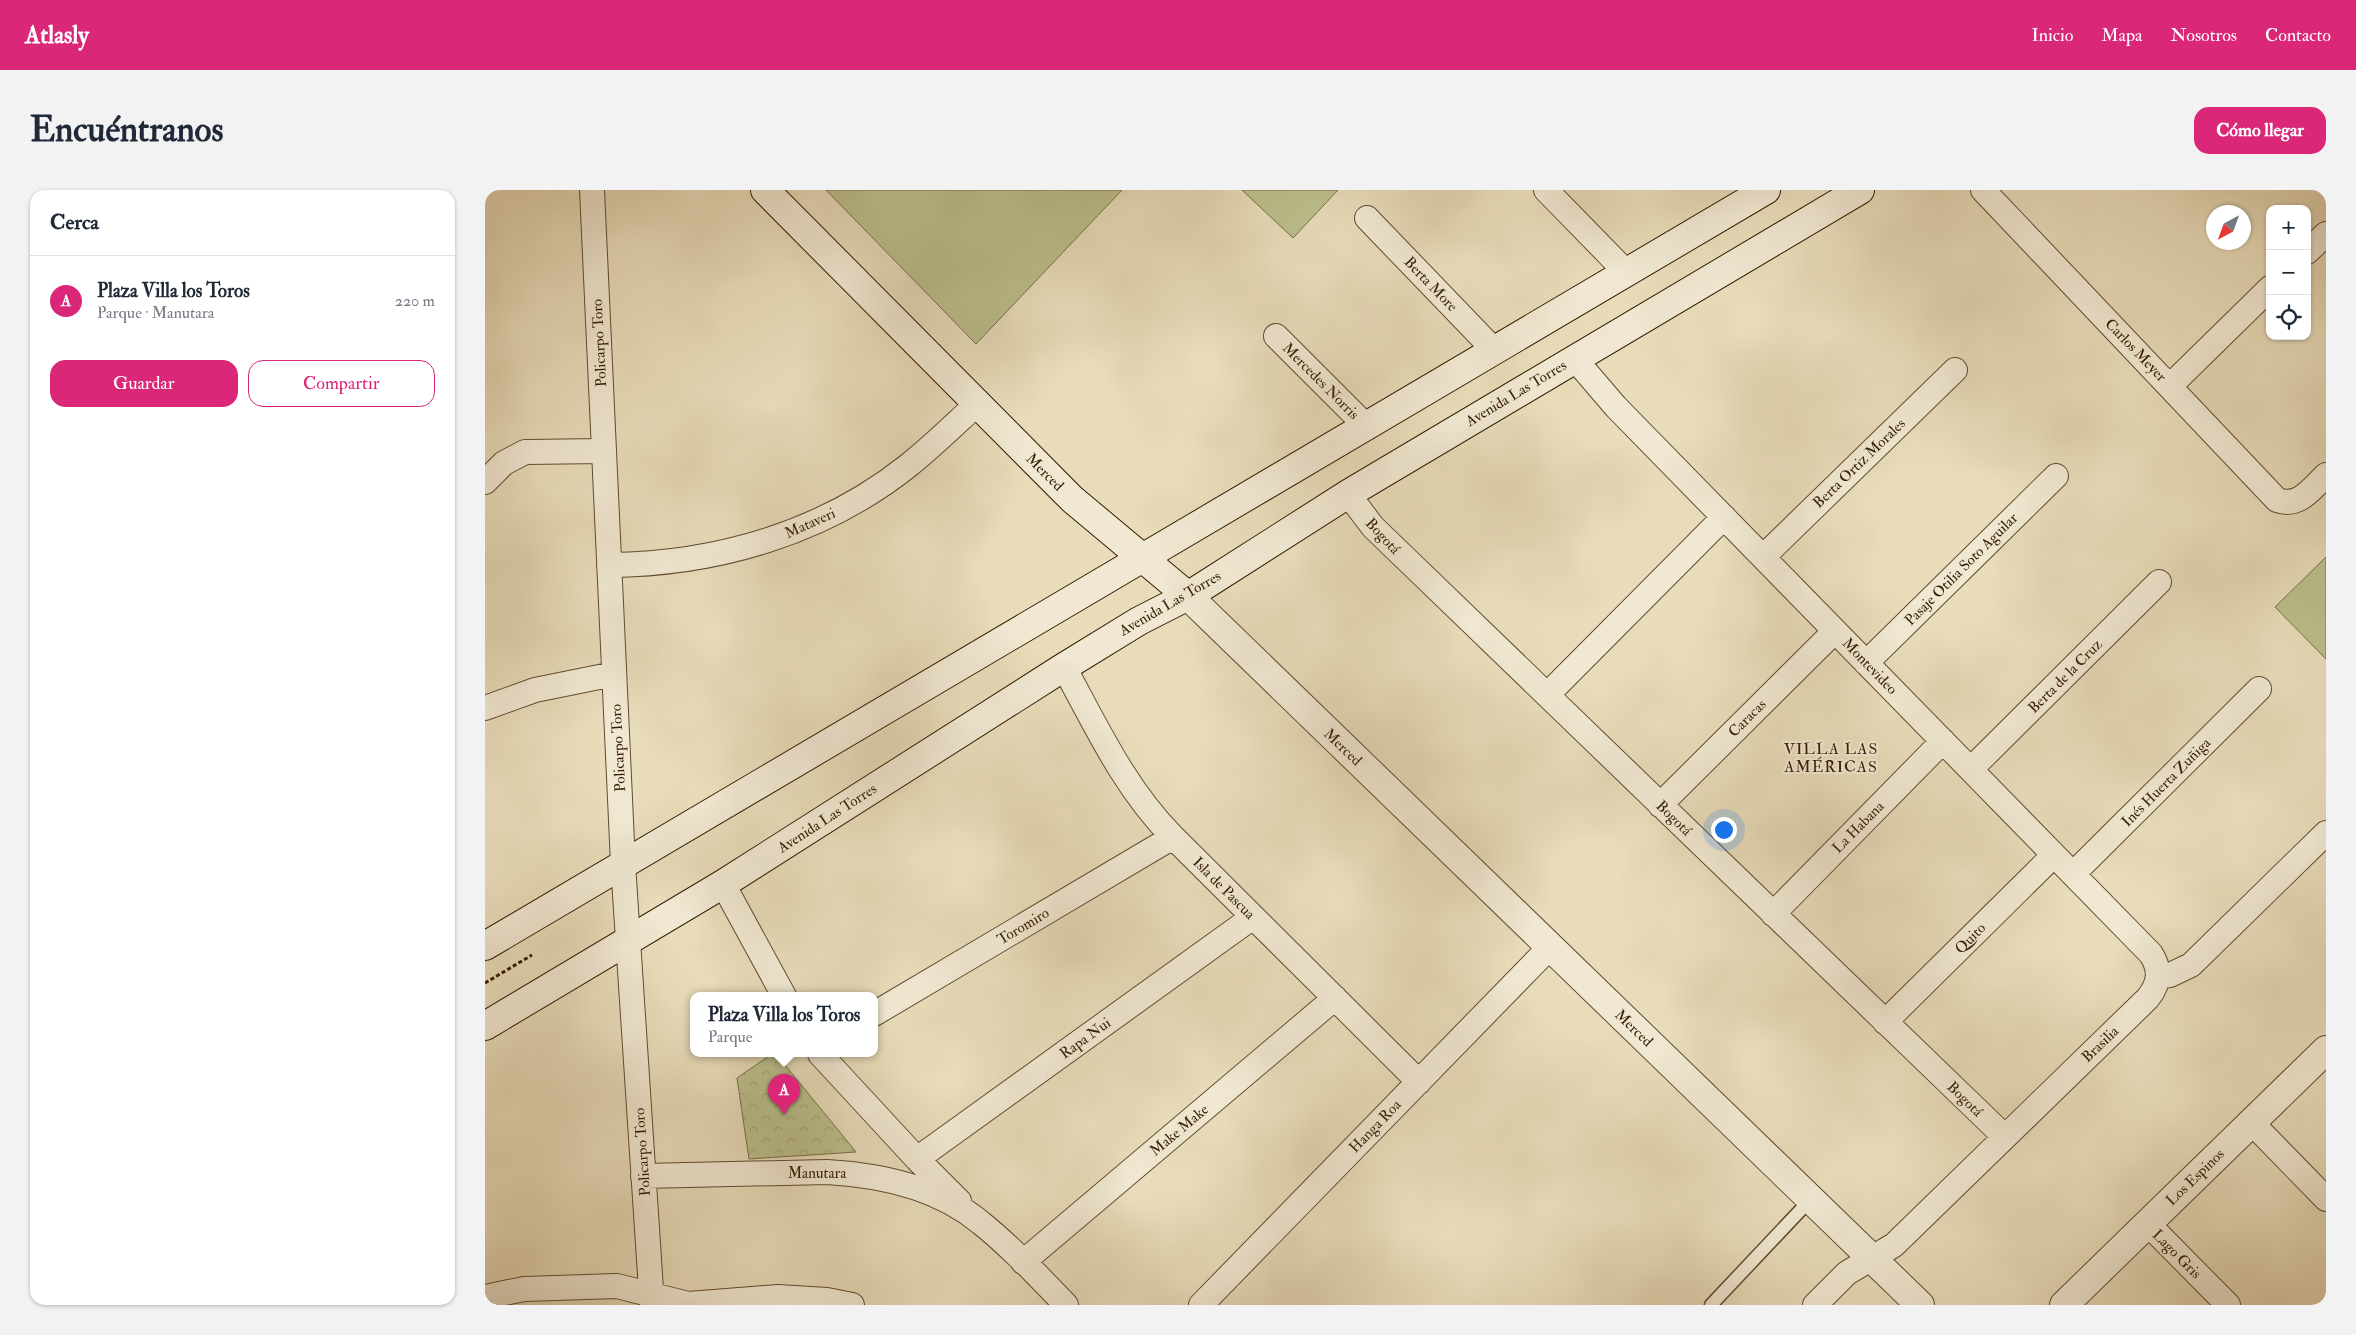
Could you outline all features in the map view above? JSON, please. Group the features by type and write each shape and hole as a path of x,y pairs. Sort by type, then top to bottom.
{"main road":[{"name":"Merced","path":"765,190 1071,499 1188,596 1920,1305"},
{"name":"Avenida Las Torres","path":"485,1026 723,884 1063,667 1139,621 1188,596 1348,494 1574,358 1860,190"},
{"path":"485,946 1627,273 1760,191"},
{"name":"Los Espinos","path":"2064,1305 2326,1050"}],"street":[{"name":"Policarpo Toro","path":"592,190 623,864 651,1300"},
{"path":"1546,190 1627,273"},
{"name":"Carlos Meyer","path":"1983,190 2277,500 2292,503 2303,497 2326,475"},
{"name":"Berta More","path":"1367,218 1494,350"},
{"path":"2309,250 2326,234"},
{"path":"2170,386 2266,292"},
{"name":"Mercedes Norris","path":"1276,336 1366,426"},
{"name":"Montevideo","path":"1574,358 1606,397 2151,954 2157,964 2159,976"},
{"name":"Berta Ortiz Morales","path":"1763,557 1955,370"},
{"name":"Mataveri","path":"609,565 676,562 723,554 769,541 804,527 839,511 890,480 927,451 977,404"},
{"path":"485,482 504,463 525,452 604,451"},
{"name":"Pasaje Otilia Soto Aguilar","path":"1866,662 2055,476"},
{"name":"Bogotá","path":"1348,494 1373,528 2005,1137"},
{"path":"1547,695 1724,517"},
{"name":"Berta de la Cruz","path":"1971,769 2159,582"},
{"name":"Caracas","path":"1660,805 1835,631"},
{"name":"Isla de Pascua","path":"1063,667 1126,780 1143,805 1173,838 1419,1082"},
{"path":"485,708 535,690 614,674"},
{"name":"Inés Huerta Zuñiga","path":"2073,874 2259,689"},
{"name":"La Habana","path":"1773,914 1943,741"},
{"path":"2159,976 2175,973 2191,965 2326,833"},
{"name":"Toromiro","path":"878,1012 1173,838"},
{"name":"Quito","path":"1885,1022 2054,855"},
{"path":"723,884 781,992"},
{"name":"Rapa Nui","path":"917,1159 1253,917"},
{"name":"Hanga Roa","path":"1201,1305 1550,947"},
{"name":"Brasilia","path":"1815,1305 1847,1273 1894,1245 2148,998 2155,988 2159,976"},
{"name":"Make Make","path":"1023,1262 1335,998"},
{"name":"Manutara","path":"824,1057 917,1159 1066,1305"},
{"path":"2251,1122 2326,1199"},
{"name":"Manutara","path":"643,1176 827,1172 857,1174 886,1179 914,1187 937,1196 980,1222"},
{"name":"Lago Gris","path":"2148,1224 2228,1305"},
{"path":"485,1298 524,1289 617,1286 651,1300 687,1304 778,1297 827,1300 852,1305"}],"lane":[{"path":"1711,1305 1811,1199"}],"green space":[{"path":"826,190 1122,190 976,344"},
{"path":"1242,190 1338,190 1293,238"},
{"path":"2326,557 2326,659 2275,607"},
{"path":"768,1057 778,1057 856,1152 749,1159 737,1078"}],"place":[{"name":"Plaza Villa los Toros","path":"784,1115"}],"district":[{"name":"VILLA LAS AMÉRICAS","path":"1831,757"}]}
